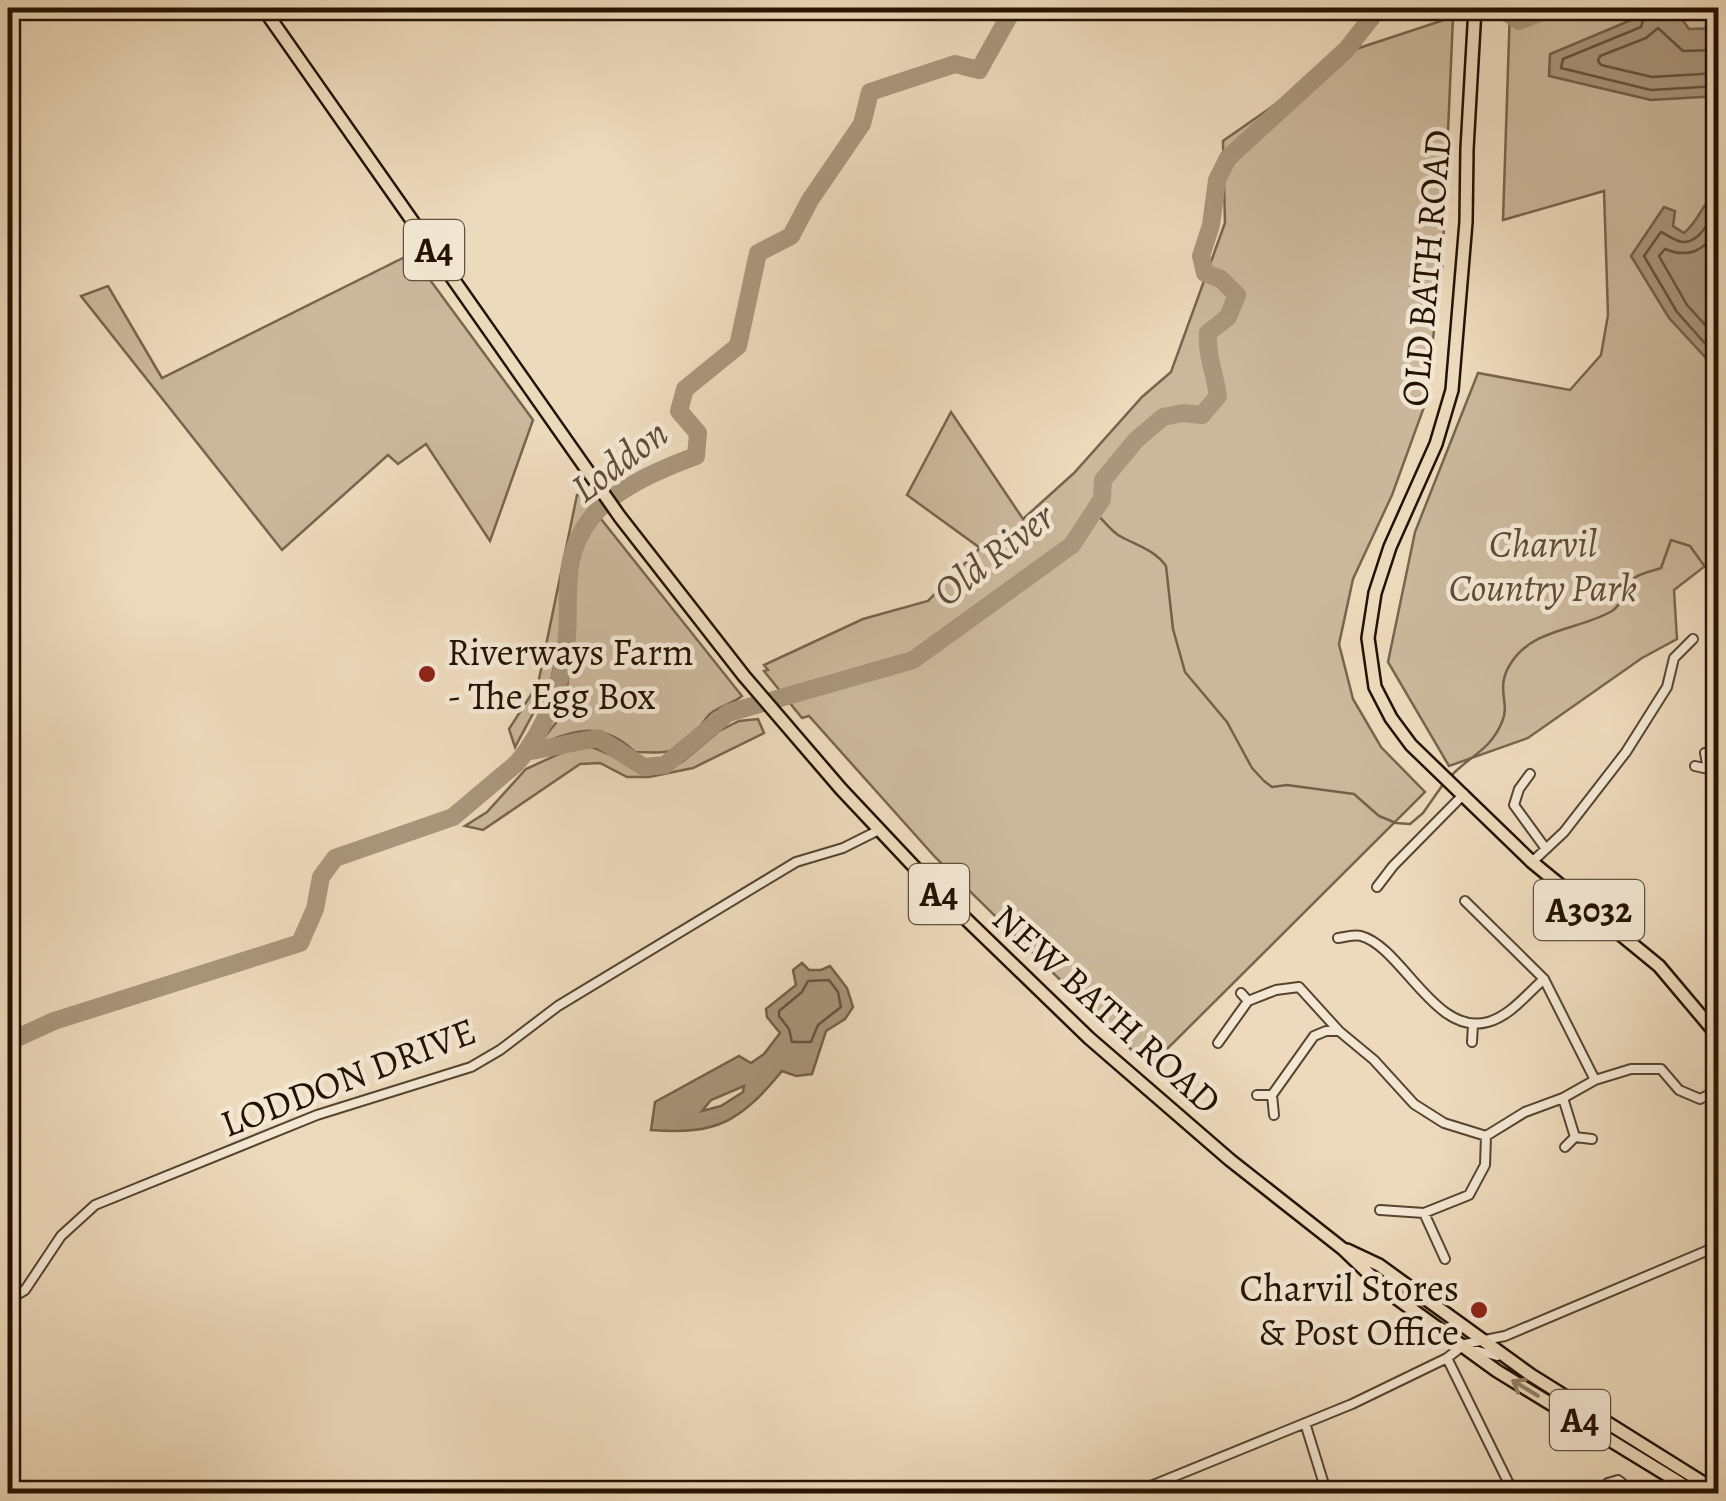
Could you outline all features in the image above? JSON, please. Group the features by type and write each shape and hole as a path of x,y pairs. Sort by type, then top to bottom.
{"main road":[{"name":"NEW BATH ROAD","path":"263,8 620,517 744,676 878,830 959,914 1089,1038 1230,1160 1343,1249 1364,1273 1462,1348 1698,1494"},
{"name":"OLD BATH ROAD","path":"1475,8 1466,222 1452,390 1436,444 1390,547 1375,593 1368,638 1375,686 1390,718 1412,745 1532,862 1659,966 1717,1032"},
{"name":"NEW BATH ROAD","path":"1343,1249 1379,1265 1520,1367 1718,1492"}],"street":[{"path":"1532,862 1564,832 1626,752 1667,687 1674,658 1692,639"},
{"path":"1705,753 1708,769"},
{"path":"1695,766 1708,769 1718,779"},
{"path":"1530,774 1514,805 1546,848"},
{"path":"1377,886 1460,791"},
{"name":"LODDON DRIVE","path":"8,1300 25,1290 61,1236 96,1205 317,1115 471,1067 558,1006 796,862 843,848 878,830"},
{"path":"1382,858 1393,866"},
{"path":"1465,901 1544,979 1595,1080"},
{"path":"1493,925 1500,915"},
{"path":"1338,938 1357,934 1374,941 1420,991 1454,1017 1473,1024 1506,1013 1544,979"},
{"path":"1399,968 1407,960"},
{"path":"1218,1043 1248,1001 1276,990 1300,987 1414,1104 1444,1124 1486,1136 1526,1112 1595,1080 1631,1069 1661,1069 1679,1090 1700,1099 1718,1090"},
{"path":"1241,992 1248,1001"},
{"path":"1472,1042 1473,1024"},
{"path":"1274,1115 1272,1096 1314,1036 1339,1030"},
{"path":"1257,1095 1272,1096"},
{"path":"1563,1098 1574,1137"},
{"path":"1406,1115 1414,1104"},
{"path":"1380,1210 1424,1214 1470,1195 1484,1165 1486,1136"},
{"path":"1574,1137 1592,1139"},
{"path":"1565,1147 1574,1137"},
{"path":"1424,1214 1445,1258"},
{"path":"1131,1494 1305,1423 1483,1339 1506,1336 1718,1246"},
{"path":"1504,1353 1506,1336"},
{"path":"1462,1348 1489,1352 1520,1367"},
{"path":"1448,1358 1514,1494"},
{"path":"1305,1423 1327,1494"},
{"path":"1608,1494 1606,1488 1612,1480 1622,1483 1622,1494"}],"green space":[{"name":"Charvil Country Park","path":"1510,8 1718,8 1718,556 1674,590 1677,639 1642,658 1528,738 1449,766 1388,662 1415,532 1478,373 1570,390 1601,355 1608,315 1604,191 1503,220"},
{"path":"1453,17 1442,270 1424,407 1392,495 1353,579 1339,644 1353,699 1381,747 1425,792 1149,1067 935,857 809,716 802,718 764,671 768,670 764,665 863,619 928,601 980,548 907,495 951,412 1023,519 1074,473 1142,397 1171,372 1225,223 1223,141 1353,50"},
{"path":"411,254 533,420 490,541 426,444 398,464 388,455 282,550 81,296 108,286 162,378"},
{"path":"577,495 594,496 562,568 563,629 551,680 515,747 509,729 538,684"},
{"path":"601,519 742,696 711,713 685,743 671,751 635,752 614,737 592,731 542,740 567,702 571,565 595,520"},
{"path":"758,719 764,733 693,768 627,777 600,763 580,764 483,830 465,826 487,812 526,769 572,748 592,747 644,769 666,768 682,762 719,731 739,721"}],"water":[{"path":"1638,8 1674,8 1689,29 1718,28 1718,96 1651,100 1549,76 1550,54 1636,18"},
{"path":"1718,190 1718,371 1669,318 1631,256 1664,207 1675,211 1673,226 1684,233"},
{"path":"802,963 809,970 830,966 847,988 853,1007 845,1019 826,1031 812,1074 796,1076 782,1071 753,1102 726,1122 693,1130 651,1130 655,1102 739,1056 751,1063 764,1054 780,1033 767,1017 766,1009 796,985 793,970","holes":["744,1086 743,1092 721,1106 702,1111 711,1100"]}],"waterway":[{"name":"Loddon","path":"8,1042 54,1021 300,943 315,909 321,877 335,858 453,817 517,763 545,719 562,670 571,561 581,532 600,508 625,489 696,456 698,433 679,411 685,389 738,346 758,253 791,236 810,200 862,124 870,92 955,64 979,70 1017,8"},
{"name":"Old River","path":"526,752 598,738 644,767 665,765 728,713 913,660 1072,545 1102,499 1103,480 1136,440 1163,417 1202,415 1218,396 1208,333 1228,317 1237,295 1221,279 1205,273 1201,256 1211,225 1217,180 1228,158 1346,50 1376,12 1394,8"},
{"name":"Old River","path":"1500,8 1519,21 1552,8"},
{"path":"1094,512 1115,533 1150,551 1166,566 1173,629 1185,672 1227,722 1252,768 1264,781 1272,787 1287,785 1354,794 1379,816 1410,824 1444,783"},
{"path":"1450,777 1497,732 1504,715 1506,672 1520,651 1544,636 1612,611 1633,579 1661,568 1671,540 1690,546 1708,571"}],"place":[{"name":"Riverways Farm - The Egg Box","path":"427,674"},
{"name":"Charvil Stores & Post Office","path":"1479,1310"}]}
